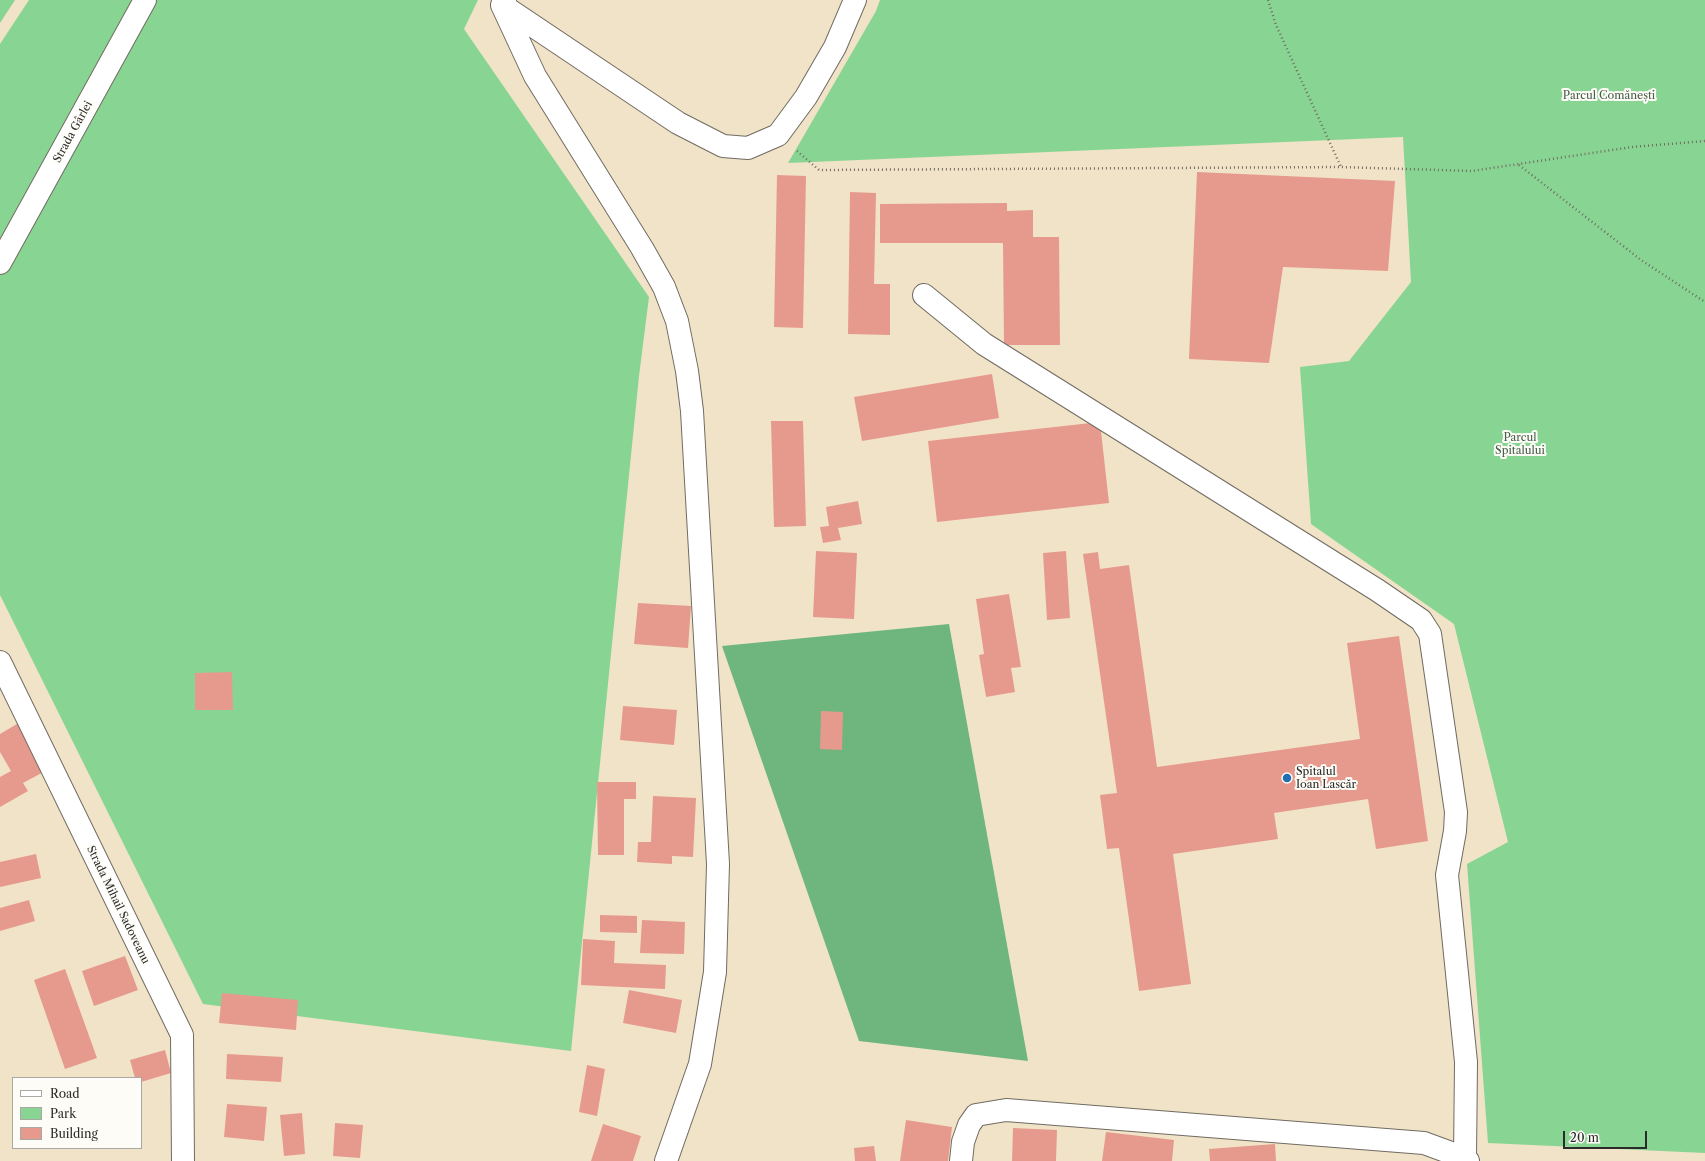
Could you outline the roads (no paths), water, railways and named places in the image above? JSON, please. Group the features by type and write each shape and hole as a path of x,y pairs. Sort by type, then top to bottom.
{"street":[{"name":"Strada Gârlei","path":"0,263 145,0"},
{"path":"501,2 678,123 723,146 748,148 778,135 806,97 835,47 855,0"},
{"path":"501,2 535,76 638,242 664,287 677,321 687,371 692,419 718,864 715,972 700,1064 666,1161"},
{"path":"924,295 984,344 1377,590 1421,620 1430,634 1456,812 1455,831 1447,875 1466,1062 1466,1160 1424,1143 1006,1110 976,1115 969,1125 963,1142 961,1161"},
{"name":"Strada Mihail Sadoveanu","path":"0,662 182,1035 183,1161"}],"place":[{"name":"Spitalul Ioan Lascăr","path":"1287,778"}],"park label":[{"name":"Parcul Comănești","path":"1609,96"},
{"name":"Parcul Spitalului","path":"1520,444"}]}
